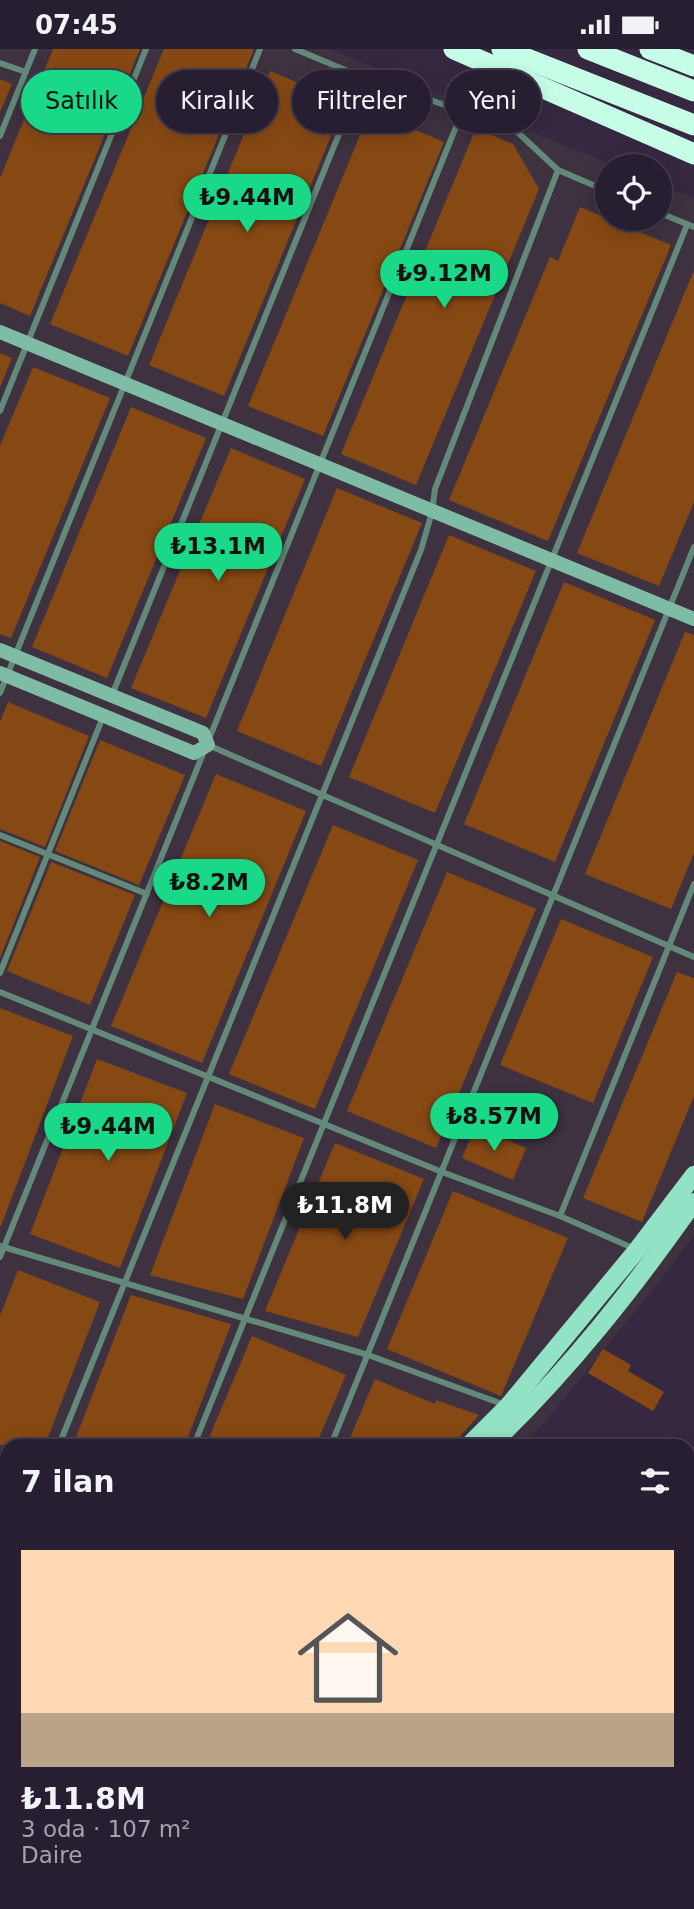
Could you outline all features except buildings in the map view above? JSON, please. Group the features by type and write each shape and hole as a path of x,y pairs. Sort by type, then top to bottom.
{"highway":[{"path":"454,49 694,154"},
{"path":"502,49 694,125"},
{"path":"588,49 694,90"},
{"path":"650,49 694,66"}],"main road":[{"path":"476,1439 508,1406 637,1250 694,1175"},
{"path":"497,1439 553,1384 637,1282 694,1202"}],"street":[{"path":"0,332 694,619"},
{"path":"0,650 203,733 208,745 194,753 4,674"}],"lane":[{"path":"27,70 35,49"},
{"path":"0,411 146,49"},
{"path":"0,693 4,674 15,656 260,49"},
{"path":"295,49 345,70"},
{"path":"0,63 21,70"},
{"path":"0,136 21,84"},
{"path":"112,696 339,133"},
{"path":"0,1257 454,133"},
{"path":"518,133 558,170 595,186"},
{"path":"61,1439 421,550 439,480 558,170"},
{"path":"196,1439 552,560 691,226 672,218"},
{"path":"333,1439 694,547"},
{"path":"0,973 104,716"},
{"path":"208,745 694,957"},
{"path":"0,835 146,894"},
{"path":"560,1216 694,884"},
{"path":"0,992 560,1216 637,1250"},
{"path":"2,1247 368,1355 508,1406"}],"shaded area":[{"path":"0,49 329,49 381,70 292,70 292,133 431,133 431,91 445,96 445,133 535,133 595,157 595,231 672,231 672,189 694,198 694,1235 541,1427 527,1439 0,1439"}]}
